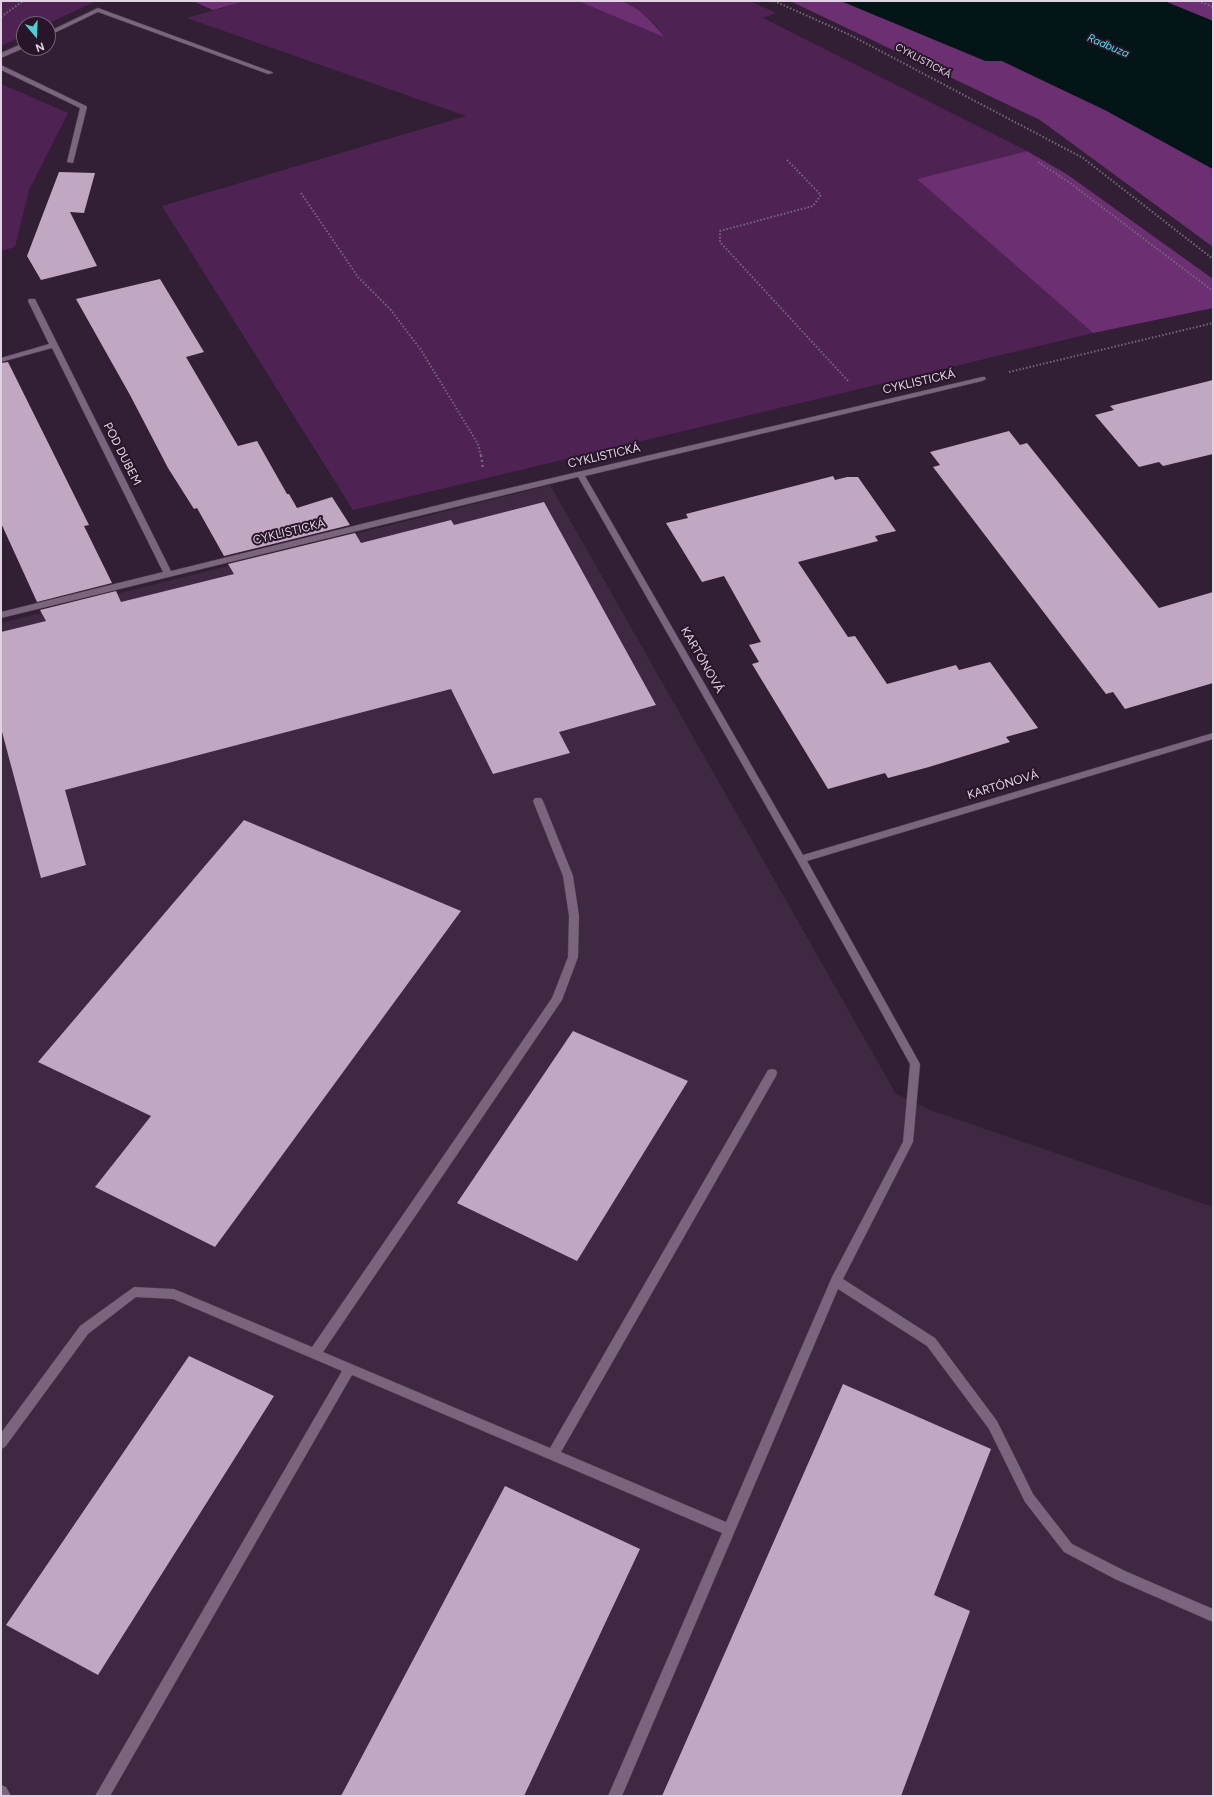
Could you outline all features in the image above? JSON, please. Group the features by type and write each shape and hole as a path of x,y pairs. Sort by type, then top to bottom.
{"street":[{"path":"56,30 98,10 270,73"},
{"path":"1,56 16,49"},
{"path":"1,67 84,107 71,162"},
{"name":"POD DUBEM","path":"32,301 168,574"},
{"path":"1,360 54,345"},
{"name":"CYKLISTICKÁ","path":"1,615 580,474 982,379"},
{"name":"KARTÓNOVÁ","path":"580,474 801,859 915,1064 908,1142 836,1281 615,1796"},
{"name":"KARTÓNOVÁ","path":"801,859 1213,736"},
{"path":"315,1353 556,1000 573,957 574,916 568,876 538,801"},
{"path":"553,1454 772,1073"},
{"path":"836,1281 931,1342 993,1425 1029,1498 1068,1548 1120,1575 1213,1616"},
{"path":"1,1443 84,1330 134,1292 174,1294 730,1530"},
{"path":"102,1796 350,1368"},
{"path":"1,1792 4,1796"}],"path":[{"path":"1,17 23,1"},
{"name":"CYKLISTICKÁ","path":"774,1 850,34 1083,158 1213,259"},
{"path":"1198,1 1213,7"},
{"path":"787,160 821,195 813,206 720,231 720,242 854,387"},
{"path":"1038,162 1076,188 1213,292"},
{"path":"301,192 358,277 390,309 421,350 478,444 483,466 482,477 468,501"},
{"path":"982,379 1213,324"}],"shaded area":[{"path":"1,1 96,1 56,20 56,16 16,16 16,39 1,46"},
{"path":"193,1 246,1 213,10"},
{"path":"246,1 578,1 663,36 660,30 650,20 638,11 619,1 750,1 776,13 763,18 1027,151 918,179 1093,333 353,510 162,206 466,116 187,18"},
{"path":"578,1 619,1 625,3 632,6 644,15 664,37"},
{"path":"790,1 841,1 985,61 1002,61 1105,110 1213,169 1213,247 1040,120"},
{"path":"1164,1 1213,1 1213,21"},
{"path":"1,84 68,113 29,190 15,247 1,251"},
{"path":"1027,151 1068,175 1213,279 1213,308 1093,333 917,179"},
{"path":"550,485 896,1094 930,1110 1213,1207 1213,1796 1,1796 1,623"}],"water":[{"name":"Radbuza","path":"841,1 1164,1 1213,21 1213,169 1105,110 1002,61 986,61"}],"building":[{"path":"59,172 95,173 84,213 70,212 97,266 41,280 27,256"},
{"path":"160,279 204,352 186,357 238,446 257,441 287,494 289,494 297,508 332,497 350,525 224,556 197,508 194,509 168,468 130,395 76,299"},
{"path":"8,362 89,525 84,526 112,583 37,602 1,523 1,363"},
{"path":"1213,380 1213,454 1163,466 1159,462 1139,467 1095,415 1114,410 1110,406"},
{"path":"1009,431 1020,445 1027,443 1159,608 1213,592 1213,683 1125,709 1113,692 1106,694 933,467 940,465 930,452"},
{"path":"833,476 835,480 847,477 858,477 896,531 875,536 878,541 798,562 848,637 855,636 887,684 956,665 959,670 990,662 1038,728 1006,737 1010,742 929,767 888,778 885,773 828,789 752,664 759,662 749,645 761,642 724,576 702,582 666,523 688,518 686,514"},
{"path":"544,502 656,705 559,732 570,753 493,774 451,689 65,790 86,865 41,878 1,728 1,632 46,621 40,610 116,591 121,602 234,574 228,564 355,533 361,543 451,520 454,525"},
{"path":"244,820 461,911 215,1247 95,1187 151,1116 38,1062"},
{"path":"573,1031 688,1081 577,1261 457,1203"},
{"path":"189,1356 274,1396 98,1675 6,1625"},
{"path":"843,1384 991,1449 934,1595 970,1611 901,1796 662,1796"},
{"path":"505,1486 640,1549 524,1796 341,1796"}]}
